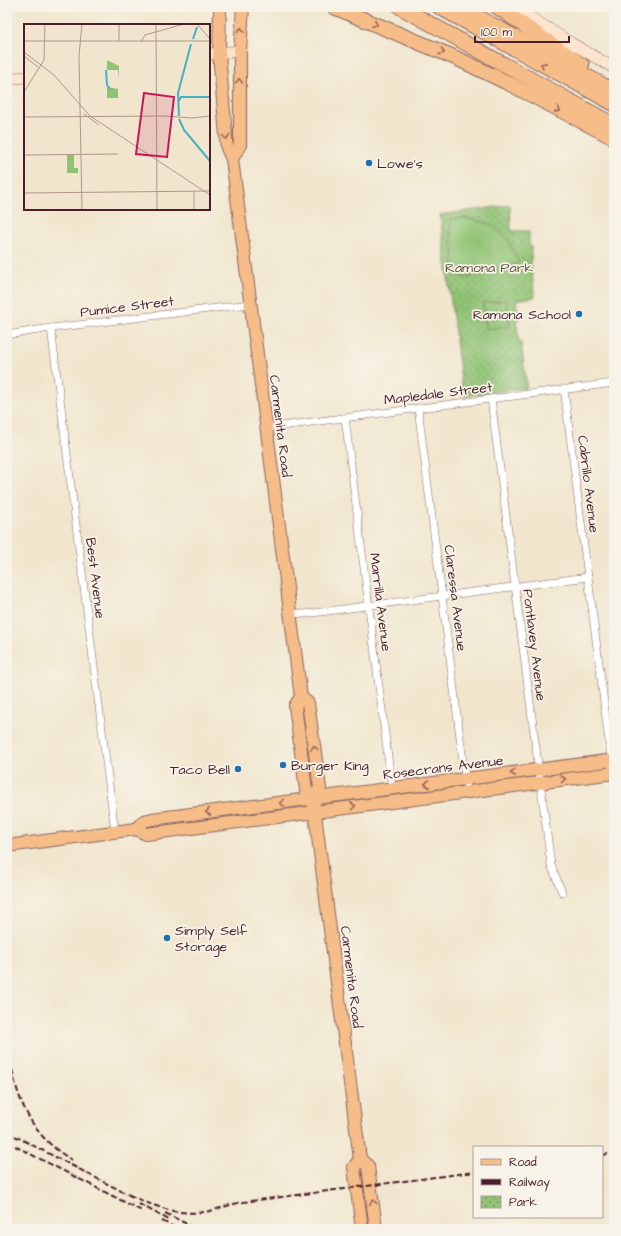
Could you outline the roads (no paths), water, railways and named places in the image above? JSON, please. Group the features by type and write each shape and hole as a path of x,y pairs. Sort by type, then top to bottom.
{"highway":[{"path":"400,7 614,125"},
{"path":"417,7 614,115"},
{"path":"439,7 614,104"},
{"path":"460,7 614,91"},
{"path":"497,7 579,64 614,83"},
{"path":"339,10 456,58 614,138"}],"main road":[{"name":"Carmenita Road","path":"220,7 214,54 227,148 232,159 301,697 295,706 306,790 313,799 315,811 360,1159 368,1166 376,1229"},
{"path":"232,159 240,146 240,51 243,7"},
{"name":"Rosecrans Avenue","path":"136,829 144,821 613,760"},
{"name":"Rosecrans Avenue","path":"7,846 136,829 146,834 613,773"},
{"path":"165,818 167,831"},
{"name":"Carmenita Road","path":"360,1159 354,1167 362,1229"}],"street":[{"path":"514,7 571,44 614,68"},
{"path":"214,54 240,51"},
{"path":"7,79 24,77"},
{"name":"Pumice Street","path":"7,335 52,328 250,304"},
{"name":"Best Avenue","path":"52,328 115,832"},
{"name":"Mapledale Street","path":"266,428 614,383"},
{"name":"Cabrillo Avenue","path":"564,389 613,760 613,773"},
{"name":"Pontlavey Avenue","path":"491,399 551,866 562,892"},
{"name":"Claressa Avenue","path":"418,408 467,792"},
{"name":"Marrilla Avenue","path":"344,418 392,789"},
{"path":"290,613 305,614 588,577"}],"railway":[{"path":"7,1043 14,1079 25,1110 33,1124 44,1137 56,1149 72,1160"},
{"path":"7,1132 133,1197"},
{"path":"7,1142 142,1211"},
{"path":"603,1155 614,1153"},
{"path":"129,1195 168,1210 199,1213 243,1202 473,1172"},
{"path":"139,1204 169,1220"},
{"path":"165,1213 197,1229"},
{"path":"162,1221 178,1229"}],"place":[{"name":"Lowe's","path":"369,163"},
{"name":"Ramona School","path":"579,314"},
{"name":"Burger King","path":"283,765"},
{"name":"Taco Bell","path":"238,769"},
{"name":"Simply Self Storage","path":"167,938"}],"park label":[{"name":"Ramona Park","path":"489,267"}]}
